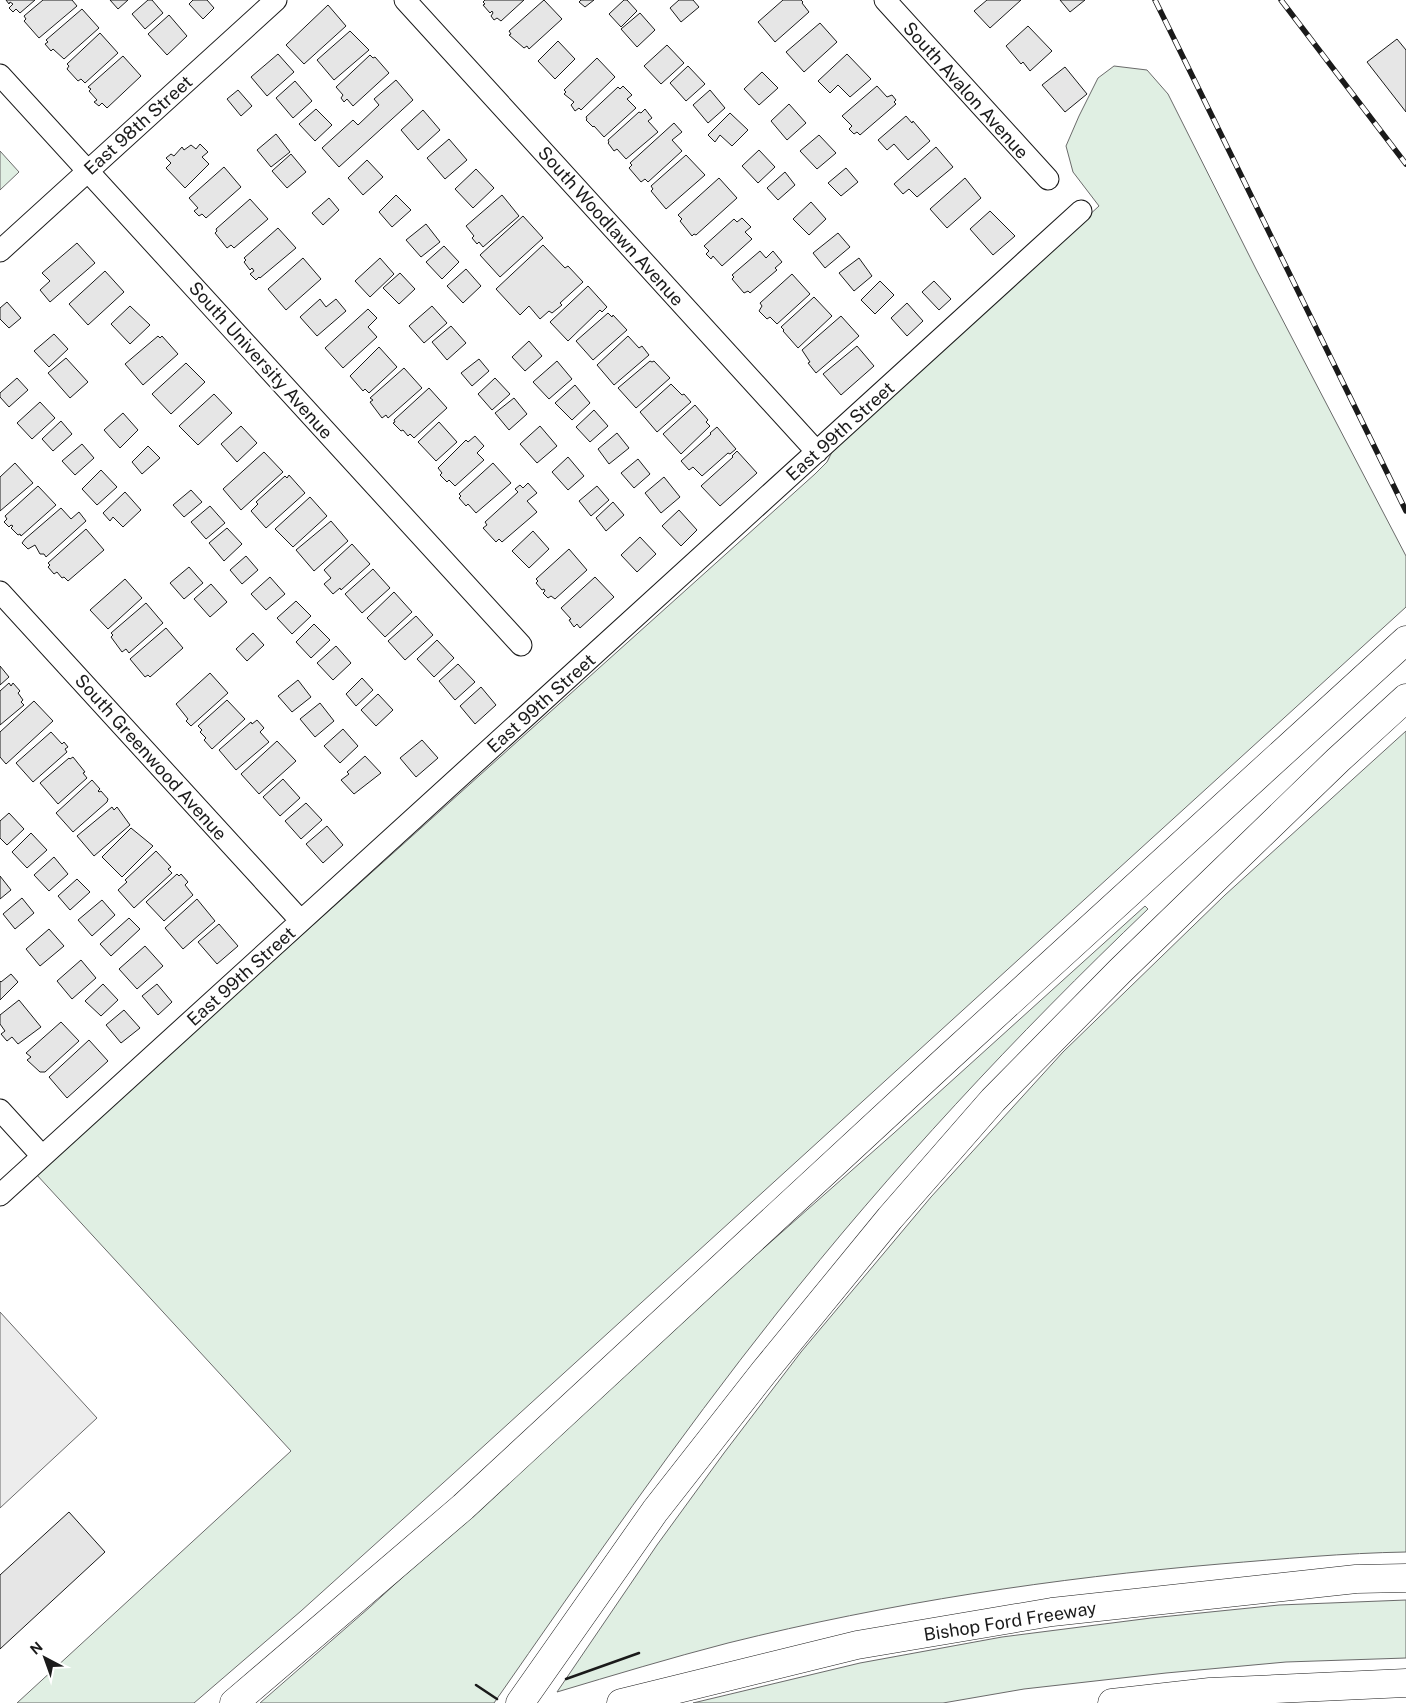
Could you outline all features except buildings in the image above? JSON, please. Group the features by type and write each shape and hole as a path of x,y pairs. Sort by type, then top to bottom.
{"highway":[{"path":"234,1703 463,1507 940,1064 1406,640"},
{"path":"525,1696 655,1511 764,1372 890,1218 993,1100 1120,971 1338,760 1406,698"},
{"name":"Bishop Ford Freeway","path":"621,1703 857,1645 1052,1612 1356,1579 1406,1578"},
{"path":"1112,1703 1210,1692 1406,1683"}],"street":[{"name":"East 98th Street","path":"0,251 276,0"},
{"name":"South Woodlawn Avenue","path":"405,0 817,452"},
{"name":"South Avalon Avenue","path":"885,0 1048,179"},
{"name":"South University Avenue","path":"0,75 521,644"},
{"name":"East 99th Street","path":"0,1195 1081,211"},
{"name":"South Greenwood Avenue","path":"0,592 301,921"},
{"path":"0,1110 42,1156"}],"green space":[{"path":"1114,66 1147,70 1168,94 1256,269 1406,556 1406,607 453,1474 301,1611 194,1703 17,1703 291,1451 36,1174 815,474 827,462 832,452 1099,206 1073,172 1066,146 1098,78"},
{"path":"0,151 19,172 0,190"},
{"path":"1406,731 1406,1552 1313,1557 1158,1570 1034,1585 911,1604 728,1643 557,1692 657,1545 724,1453 801,1352 931,1197 1063,1052 1225,895"},
{"path":"1145,906 1148,909 1050,1005 956,1104 820,1259 668,1457 494,1703 260,1703 370,1607 704,1301 894,1133"},
{"path":"1406,1600 1406,1658 1286,1662 1166,1673 1024,1689 943,1703 693,1703 860,1663 1002,1637 1151,1618 1279,1605"}],"shaded area":[{"path":"0,1312 97,1418 0,1508"}],"railway":[{"path":"1155,0 1406,511"},
{"path":"1281,0 1406,164"}],"wall":[{"path":"566,1679 639,1653"},
{"path":"476,1685 497,1699"}]}
